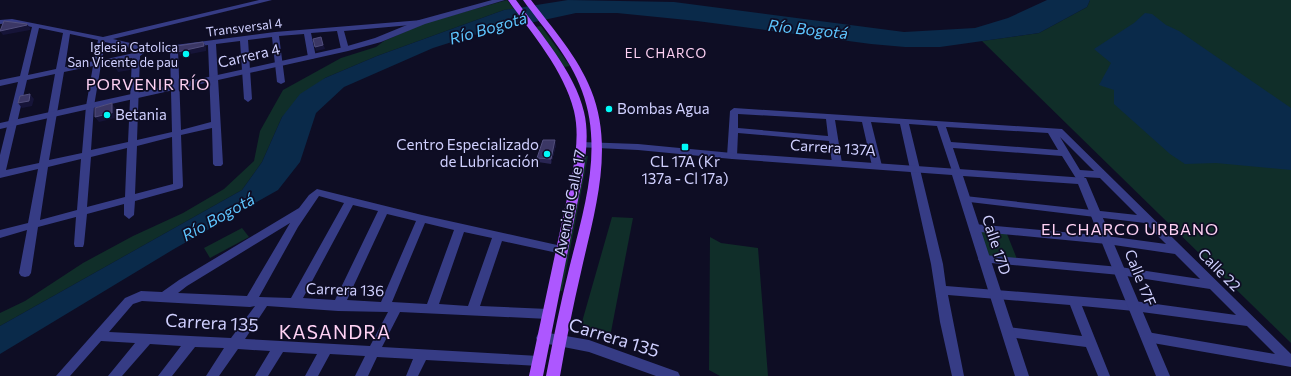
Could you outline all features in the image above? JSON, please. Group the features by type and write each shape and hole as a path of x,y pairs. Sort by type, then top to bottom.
{"main road":[{"name":"Avenida Calle 17","path":"527,0 571,59 578,72 587,91 593,109 596,121 598,146 593,192 559,340 553,376"},
{"name":"Avenida Calle 17","path":"513,1 562,76 579,111 581,130 581,145 576,182 536,376"},
{"path":"562,76 578,72"}],"street":[{"path":"79,244 90,106 102,39 268,0"},
{"name":"Carrera 4","path":"0,126 345,49 378,40 422,22 501,0"},
{"name":"Transversal 4","path":"0,22 12,21 67,31 144,50 174,48 275,34 340,30 422,22"},
{"path":"36,25 0,175 216,124"},
{"path":"340,30 345,49"},
{"path":"25,273 67,31"},
{"path":"307,32 312,57"},
{"path":"275,34 281,82"},
{"path":"244,38 248,99"},
{"path":"212,43 218,164"},
{"path":"0,234 178,186 174,48"},
{"path":"0,83 136,55 144,50"},
{"path":"129,215 136,55"},
{"path":"732,156 734,111 1055,130"},
{"path":"830,116 837,163"},
{"path":"866,119 877,166"},
{"path":"904,121 937,264 958,376"},
{"name":"Calle 17D","path":"940,123 1022,376"},
{"path":"733,130 833,139"},
{"name":"Calle 17F","path":"1055,130 1065,153 1080,177 1096,213 1163,376"},
{"name":"Calle 22","path":"1055,130 1291,362"},
{"name":"Carrera 137A","path":"581,145 638,147 732,156 956,172 1080,177"},
{"path":"947,145 1065,153"},
{"path":"1080,177 1102,175"},
{"path":"250,302 315,192 460,228 562,250"},
{"path":"965,199 1148,220"},
{"path":"294,304 351,200"},
{"path":"338,306 384,209"},
{"path":"162,298 183,283 303,210"},
{"path":"361,376 374,352 422,219"},
{"path":"431,310 460,228"},
{"path":"974,228 1107,240 1178,250"},
{"path":"472,311 498,236"},
{"path":"984,259 1120,271 1213,285"},
{"path":"941,290 1134,306 1251,322"},
{"name":"Carrera 136","path":"98,336 129,301 141,296 338,306 548,314"},
{"path":"212,376 263,302"},
{"path":"1074,302 1104,376"},
{"path":"1008,332 1090,342"},
{"path":"62,376 98,336"},
{"name":"Carrera 135","path":"98,336 539,361"},
{"path":"1147,337 1291,362"},
{"path":"114,376 147,338"},
{"name":"Carrera 135","path":"543,338 589,346 674,376"},
{"path":"164,376 192,341"},
{"path":"261,376 280,346"},
{"path":"311,376 327,349"},
{"path":"412,376 422,354"}],"green space":[{"path":"507,0 514,9 504,10 377,56 325,78 282,117 262,162 242,190 0,326 0,313 25,301 83,263 133,236 183,213 224,189 254,161 260,131 283,90 341,58 376,47 384,41 425,23"},
{"path":"1090,0 1291,0 1291,343 982,41 1039,33 1087,7"},
{"path":"541,26 570,66 564,67 535,27"},
{"path":"582,156 588,156 562,291 557,291"},
{"path":"612,217 633,218 610,337 580,329"},
{"path":"242,228 249,237 210,258 204,248"},
{"path":"978,231 1007,234 1017,259 986,257"},
{"path":"710,237 721,243 758,248 768,376 720,376 709,370"}],"water":[{"name":"Río Bogotá","path":"568,0 674,2 904,32 975,28 1008,18 1047,0 1090,0 1087,7 1039,33 940,47 905,47 871,44 697,21 617,13 576,13 474,35 433,48 344,87 316,113 300,162 278,190 174,249 0,354 0,326 242,190 262,162 282,117 300,94 325,78 377,56 504,10"},
{"path":"1145,13 1152,14 1166,25 1179,31 1291,108 1291,170 1216,163 1185,164 1170,154 1114,104 1114,90 1099,85 1111,63 1094,49 1134,23"}],"building":[{"path":"4,21 27,24 27,25 0,31"},
{"path":"321,37 323,45 315,47 313,39"},
{"path":"203,42 204,46 177,52 177,46"},
{"path":"128,59 127,65 116,68 116,61"},
{"path":"30,94 29,101 18,103 20,96"},
{"path":"112,103 112,113 95,117 95,108"},
{"name":"Centro Especializado de Lubricación","path":"543,140 555,140 551,159 537,158"}],"place":[{"name":"Iglesia Catolica San Vicente de pau","path":"186,54"},
{"name":"Bombas Agua","path":"609,109"},
{"name":"Betania","path":"107,115"},
{"name":"CL 17A (Kr 137a - Cl 17a)","path":"685,147"},
{"name":"Centro Especializado de Lubricación","path":"547,154"}],"district":[{"name":"EL CHARCO","path":"666,53"},
{"name":"PORVENIR RÍO","path":"148,84"},
{"name":"EL CHARCO URBANO","path":"1130,229"},
{"name":"KASANDRA","path":"335,332"}]}
